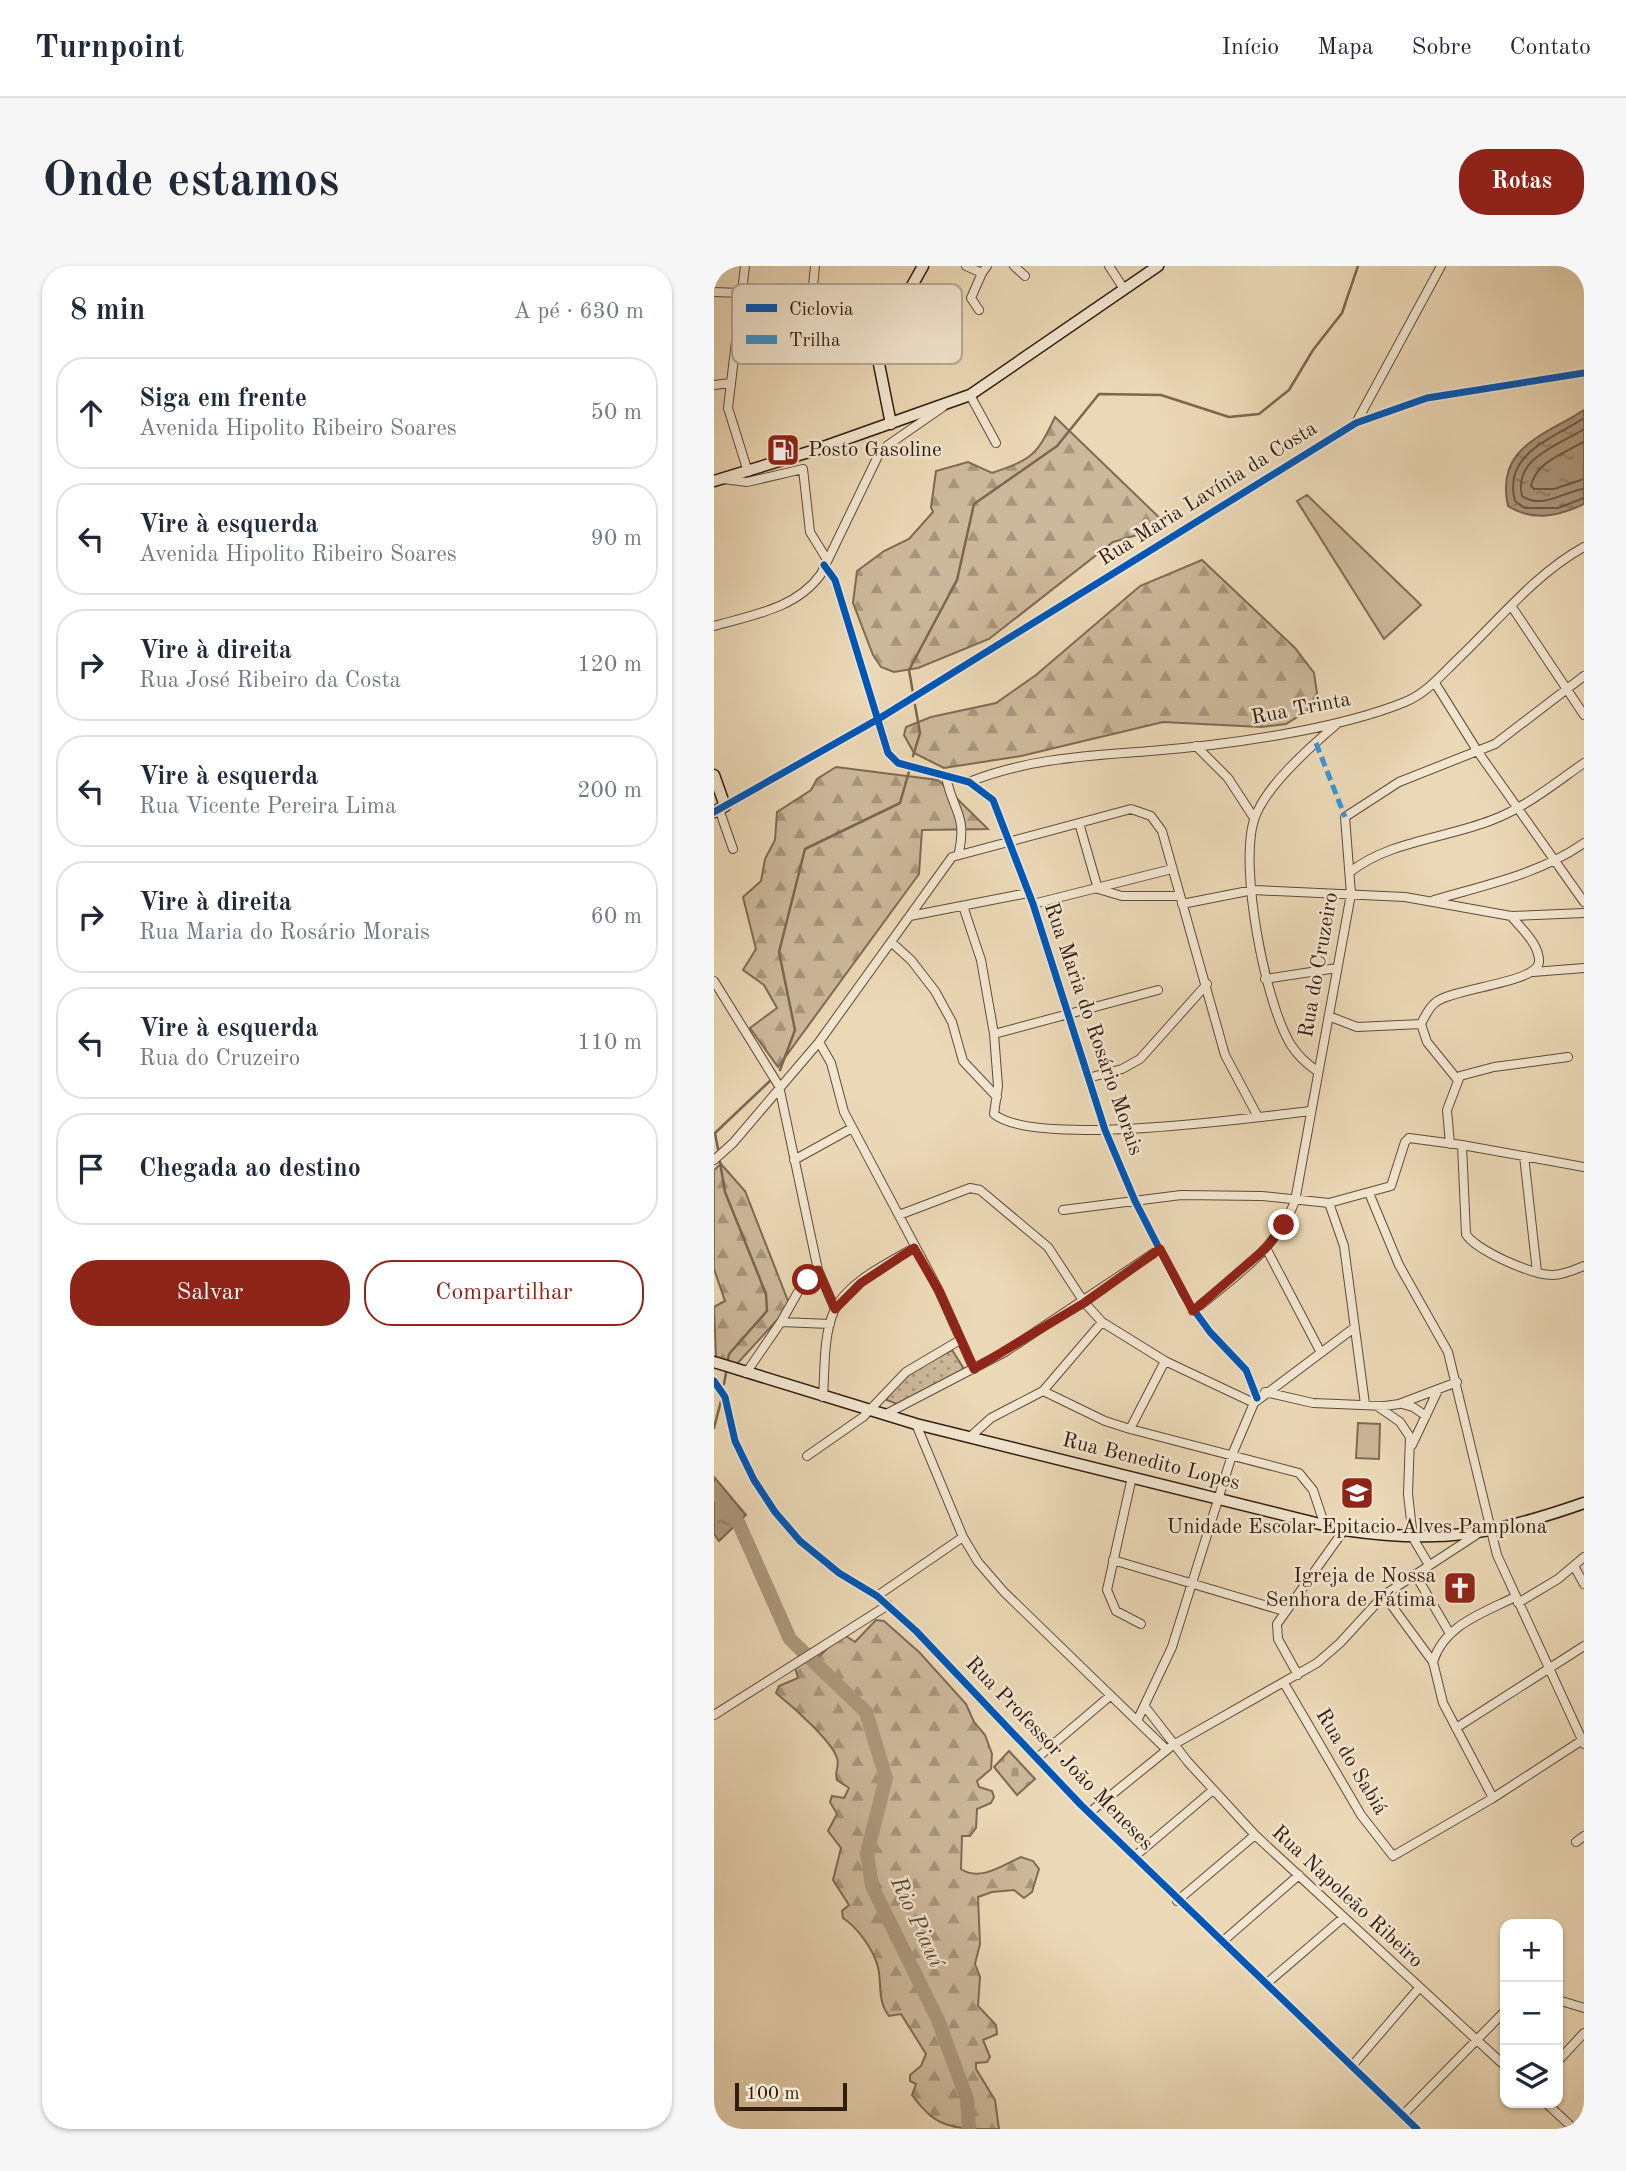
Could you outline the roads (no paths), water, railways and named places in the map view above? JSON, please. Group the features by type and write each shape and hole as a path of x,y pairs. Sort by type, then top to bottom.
{"main road":[{"path":"913,284 923,266"},
{"path":"719,480 943,407 970,395 1158,266"},
{"path":"879,364 891,424"},
{"path":"714,775 719,809"},
{"name":"Rua Benedito Lopes","path":"714,1362 916,1423 1344,1530 1413,1538 1476,1535 1584,1503"}],"street":[{"path":"742,284 745,266"},
{"path":"813,284 815,266"},
{"path":"966,266 984,270 971,298 979,310"},
{"path":"1014,266 1025,276"},
{"path":"1109,266 1124,289"},
{"path":"1356,423 1441,266"},
{"path":"714,292 732,293"},
{"path":"732,364 729,408 748,472"},
{"name":"Rua Maria Lavínia da Costa","path":"719,809 880,718 1356,423 1435,396 1584,373"},
{"path":"714,385 730,383"},
{"path":"970,395 996,443"},
{"path":"714,625 778,607 797,598 813,584 883,449 943,407"},
{"path":"719,480 747,482 803,468 810,532 835,580 880,718 888,753 898,763 970,782"},
{"name":"Rua Trinta","path":"970,782 1020,765 1054,758 1196,746 1340,722 1406,702 1435,683 1552,568 1584,547"},
{"path":"1512,607 1584,715"},
{"name":"Rua do Cruzeiro","path":"1193,1311 1266,1248 1284,1225 1295,1201 1317,1071 1331,1017 1351,894 1345,817 1399,782 1502,740 1584,676"},
{"path":"1435,683 1478,752 1584,902"},
{"path":"1317,1071 1290,1043 1265,979 1250,856 1254,818 1293,766 1340,722"},
{"path":"1196,746 1228,778 1254,818"},
{"path":"1350,872 1378,855 1447,835 1518,809 1584,763"},
{"path":"946,777 950,796 963,824 959,852"},
{"name":"Rua Maria do Rosário Morais","path":"970,782 993,800 1012,842 1105,1130 1135,1201 1193,1311 1246,1370 1255,1400"},
{"path":"719,809 733,849"},
{"path":"714,1160 733,1143 779,1086 820,1042 948,861 959,852 1012,842 1130,809 1145,813 1156,821 1162,831 1225,1055 1258,1117"},
{"path":"1079,823 1098,889"},
{"path":"1433,900 1506,879 1556,860 1584,843"},
{"path":"1033,904 1172,869"},
{"path":"1098,889 1122,896 1181,900 1253,891 1351,894 1433,900 1511,916 1584,913"},
{"path":"910,916 1028,893"},
{"path":"963,906 981,960 994,1034 997,1097 994,1114 1014,1124 1105,1130 1310,1111"},
{"path":"1511,916 1536,949 1539,961 1533,972"},
{"path":"891,942 911,960 935,990 951,1022 963,1061 997,1097"},
{"path":"1265,979 1337,968"},
{"path":"1457,1079 1427,1042 1421,1024 1431,1007 1443,997 1533,972 1584,968"},
{"path":"714,981 779,1086 818,1270 835,1309"},
{"path":"1088,1079 1122,1069 1140,1059 1206,984"},
{"path":"994,1034 1157,990"},
{"path":"1331,1017 1357,1027 1421,1024"},
{"path":"820,1042 829,1056 838,1099 914,1248 939,1291 974,1369"},
{"path":"1450,1144 1447,1110 1457,1079 1471,1071 1568,1057"},
{"path":"794,1160 852,1128"},
{"path":"1063,1210 1212,1195 1329,1203 1393,1184 1408,1139 1462,1145 1584,1167"},
{"path":"1462,1145 1467,1237 1497,1256 1552,1276 1584,1266"},
{"path":"1524,1156 1537,1272"},
{"path":"899,1215 970,1188 980,1189 1048,1247 1084,1303 1102,1321 1165,1361 1255,1400"},
{"path":"1369,1193 1399,1265 1444,1344 1457,1382 1491,1531 1516,1600 1583,1741 1493,1798 1438,1692 1433,1662 1384,1595"},
{"path":"1329,1203 1344,1246 1365,1404"},
{"path":"823,1397 830,1324 835,1309 861,1283 914,1248"},
{"path":"1266,1248 1320,1350"},
{"path":"886,1414 974,1369 1084,1303 1160,1249"},
{"path":"746,1373 798,1293 818,1270"},
{"path":"970,1437 991,1418 1043,1391 1102,1321"},
{"path":"781,1322 830,1324"},
{"path":"1137,1721 1146,1708 1194,1585 1232,1455 1255,1400 1320,1350 1354,1328"},
{"path":"807,1456 871,1410 884,1392 905,1372 960,1340"},
{"path":"1130,1429 1165,1361"},
{"name":"Rua Professor João Meneses","path":"714,1381 725,1397 740,1452 775,1512 800,1541 888,1605 972,1687 1089,1813 1178,1901 1418,2129"},
{"path":"1265,1392 1313,1403 1377,1406 1399,1404 1457,1382"},
{"path":"1429,1565 1413,1538 1408,1494 1412,1445 1438,1390"},
{"path":"1043,1391 1105,1422 1304,1476 1313,1490 1325,1526"},
{"path":"1399,1404 1413,1407 1426,1416"},
{"path":"1377,1406 1400,1422 1412,1445"},
{"name":"Rua Napoleão Ribeiro","path":"916,1423 963,1537 1004,1592 1110,1696 1170,1747 1255,1835 1500,2062"},
{"path":"1132,1476 1107,1583 1111,1603 1121,1615 1140,1624"},
{"path":"1298,1675 1276,1633 1284,1611 1344,1530"},
{"path":"1089,1813 1170,1747 1298,1675 1330,1653 1384,1595 1476,1535"},
{"path":"877,1596 963,1537"},
{"path":"1433,1662 1440,1644 1449,1632 1516,1600 1574,1566 1584,1557"},
{"path":"1112,1560 1284,1611"},
{"path":"1574,1566 1584,1584"},
{"path":"1415,1574 1449,1632"},
{"path":"714,1715 888,1605"},
{"path":"1456,1728 1584,1646"},
{"name":"Rua do Sabiá","path":"1284,1683 1361,1815 1391,1855 1398,1855 1493,1798"},
{"path":"1037,1758 1110,1696"},
{"path":"1146,1708 1170,1747"},
{"path":"1134,1857 1213,1790"},
{"path":"1178,1901 1255,1835"},
{"path":"1576,1842 1584,1836"},
{"path":"1222,1942 1299,1875"},
{"path":"1266,1984 1344,1917"},
{"path":"1352,2066 1419,1988"},
{"path":"1563,2002 1584,2008"},
{"path":"1404,2114 1500,2016"},
{"path":"1563,2056 1584,2033"},
{"path":"1551,2108 1574,2129"}],"water":[{"path":"1584,410 1584,504 1565,512 1536,516 1508,506 1506,486 1509,470 1516,457 1539,436"},
{"path":"714,1477 746,1515 719,1541 714,1534"}],"waterway":[{"path":"913,693 909,670 957,580 974,504 1057,446 1099,394 1161,395 1229,417 1259,414 1289,390 1313,350 1342,313 1358,266"},
{"path":"913,756 920,733 915,705"},
{"path":"780,1070 795,1030 779,952 805,849 900,803 910,768"},
{"path":"718,1149 715,1133 772,1079"},
{"path":"720,1162 725,1192 766,1294 767,1311 729,1354 728,1360"},
{"path":"724,1384 726,1373"},
{"path":"714,1428 721,1401"},
{"name":"Rio Piauí","path":"714,1489 739,1524 790,1639 866,1712 886,1778 867,1853 872,1886 938,2020 967,2099 969,2129"}],"place":[{"name":"Posto Gasoline","path":"783,450"},
{"name":"Unidade Escolar Epitacio Alves Pamplona","path":"1357,1493"},
{"name":"Igreja de Nossa Senhora de Fátima","path":"1460,1588"}]}
